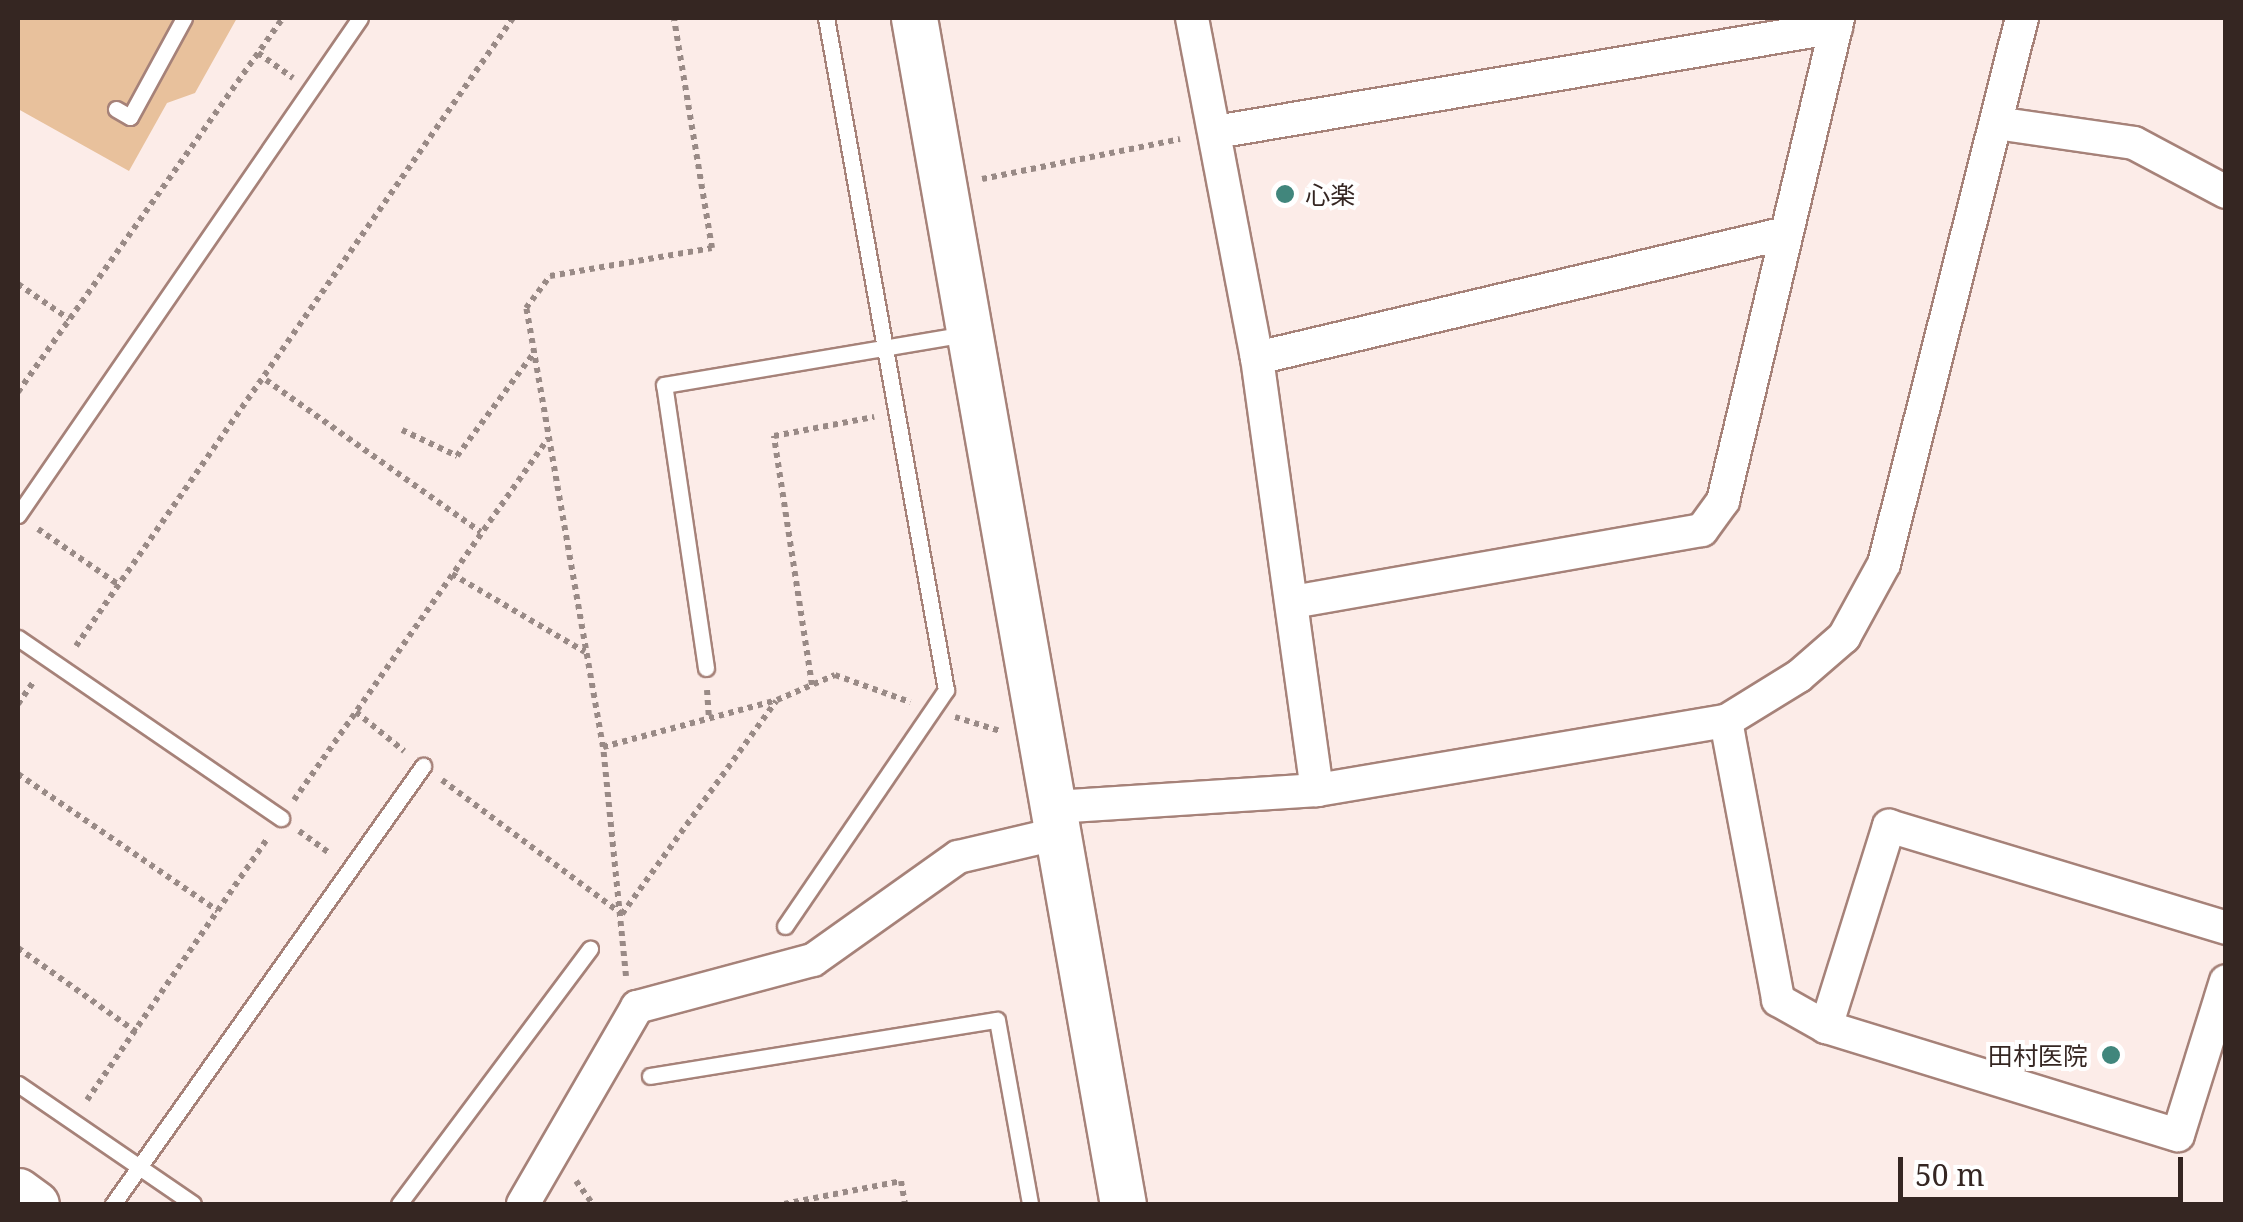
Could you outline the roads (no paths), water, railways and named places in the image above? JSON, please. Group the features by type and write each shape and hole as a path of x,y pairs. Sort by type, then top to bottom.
{"street":[{"path":"914,18 1123,1204"},
{"path":"1192,18 1256,358 1317,790"},
{"path":"523,1204 636,1007 814,960 958,857 1057,820 1317,790 1726,721 1798,676 1844,636 1884,564 2022,18"},
{"path":"1216,132 1837,22 1782,234 1723,501 1702,530 1293,602"},
{"path":"1996,122 2134,143 2226,192"},
{"path":"1256,358 1782,234"},
{"path":"1726,721 1778,1000 1826,1027 2178,1135 2226,981"},
{"path":"1826,1027 1889,826 2226,928"},
{"path":"18,1192 36,1204"}],"lane":[{"path":"116,109 130,117 184,18"},
{"path":"18,515 360,18"},
{"path":"785,926 946,690 826,18"},
{"path":"706,668 664,386 970,334"},
{"path":"18,638 281,818"},
{"path":"113,1204 422,766"},
{"path":"399,1204 590,949"},
{"path":"650,1076 997,1020 1030,1204"},
{"path":"18,1084 193,1204"}],"place":[{"name":"心楽","path":"1285,194"},
{"name":"田村医院","path":"2111,1055"}]}
